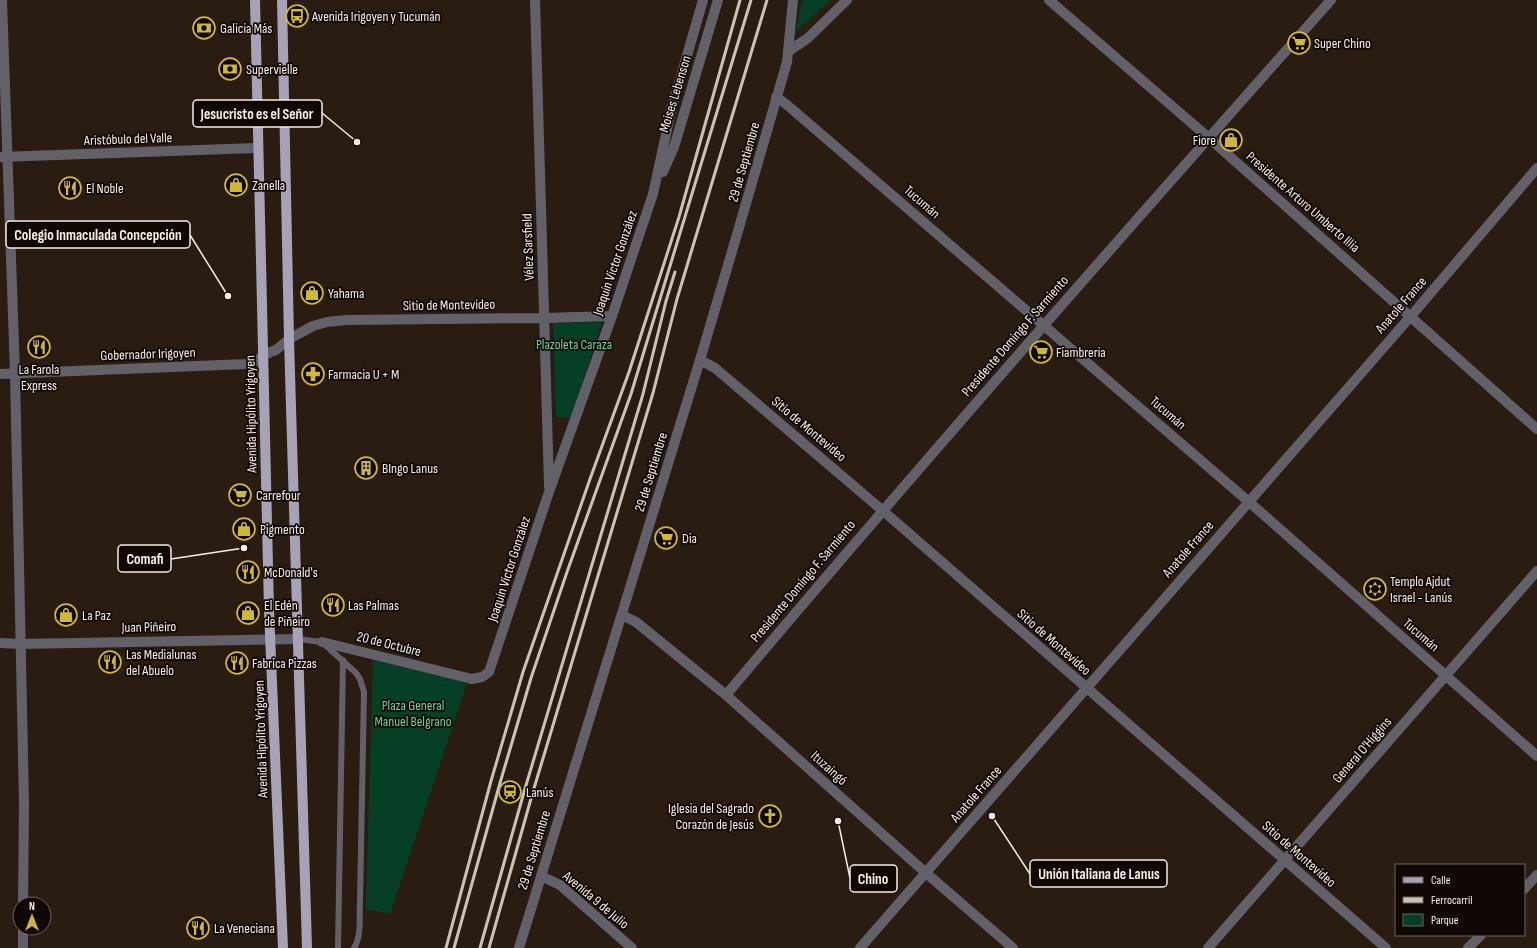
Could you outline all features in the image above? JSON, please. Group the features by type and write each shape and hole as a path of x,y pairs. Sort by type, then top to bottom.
{"main road":[{"name":"Avenida Hipólito Yrigoyen","path":"255,0 270,639 283,948"},
{"path":"282,0 289,339 307,948"}],"street":[{"path":"2,0 4,157 15,373 22,644 24,804 23,896"},
{"name":"Vélez Sarsfield","path":"535,0 549,492"},
{"name":"Joaquín Víctor González","path":"472,679 482,677 489,672 549,492 612,316 653,194 672,112 704,0"},
{"name":"Moises Lebenson","path":"653,194 674,147 718,0"},
{"name":"29 de Septiembre","path":"519,948 700,360 789,51 793,0"},
{"path":"789,51 808,38 847,0"},
{"name":"Presidente Arturo Umberto Illia","path":"1049,0 1209,138 1537,428"},
{"name":"Presidente Domingo F. Sarmiento","path":"726,695 882,510 1331,0"},
{"name":"Tucumán","path":"776,97 792,109 1248,501 1537,756"},
{"name":"Aristóbulo del Valle","path":"4,157 258,148"},
{"name":"Anatole France","path":"860,948 1248,501 1411,316 1537,168"},
{"name":"Sitio de Montevideo","path":"289,339 313,326 327,322 346,320 612,316"},
{"name":"Gobernador Irigoyen","path":"0,374 246,364 257,361 263,355 276,350 289,339"},
{"name":"Sitio de Montevideo","path":"700,360 716,368 882,510 1386,948"},
{"name":"General O'Higgins","path":"1208,948 1537,571"},
{"name":"Ituzaingó","path":"622,615 636,622 726,695 926,873 1013,948"},
{"name":"Juan Piñeiro","path":"0,643 22,644 298,639"},
{"name":"20 de Octubre","path":"322,642 472,679"},
{"path":"1525,888 1537,875"},
{"name":"Avenida 9 de Julio","path":"541,876 560,885 632,948"},
{"path":"23,936 23,948"},
{"path":"1468,948 1480,936"}],"lane":[{"name":"20 de Octubre","path":"298,639 322,642"},
{"path":"322,642 360,679 364,692 360,901 358,933 354,948"},
{"path":"338,948 342,660"}],"green space":[{"path":"802,0 831,0 796,31"},
{"name":"Plazoleta Caraza","path":"602,322 571,418 556,417 553,323"},
{"name":"Plaza General Manuel Belgrano","path":"373,660 467,683 390,914 366,909"}],"railway":[{"path":"446,948 491,781 523,672 629,372 679,217 740,0"},
{"path":"454,948 531,678 567,572 631,394 751,0"},
{"path":"489,948 532,795 653,393 677,299 767,0"},
{"path":"480,948 524,792 643,394 666,301 675,272"}],"place":[{"name":"Avenida Irigoyen y Tucumán","path":"297,16"},
{"name":"Galicia Más","path":"204,28"},
{"name":"Super Chino","path":"1299,43"},
{"name":"Supervielle","path":"230,69"},
{"name":"Fiore","path":"1231,140"},
{"name":"Jesucristo es el Señor","path":"357,142"},
{"name":"Zanella","path":"236,185"},
{"name":"El Noble","path":"70,188"},
{"name":"Yahama","path":"312,293"},
{"name":"Colegio Inmaculada Concepción","path":"228,296"},
{"name":"La Farola Express","path":"39,347"},
{"name":"Fiambreria","path":"1041,352"},
{"name":"Farmacia U + M","path":"313,374"},
{"name":"BIngo Lanus","path":"366,468"},
{"name":"Carrefour","path":"240,495"},
{"name":"Pigmento","path":"244,529"},
{"name":"Dia","path":"666,538"},
{"name":"Comafi","path":"244,548"},
{"name":"McDonald's","path":"248,572"},
{"name":"Templo Ajdut Israel - Lanús","path":"1375,589"},
{"name":"Las Palmas","path":"333,605"},
{"name":"El Edén de Piñeiro","path":"248,613"},
{"name":"La Paz","path":"66,615"},
{"name":"Las Medialunas del Abuelo","path":"110,662"},
{"name":"Fabrica Pizzas","path":"237,663"},
{"name":"Lanús","path":"510,792"},
{"name":"Iglesia del Sagrado Corazón de Jesús","path":"770,816"},
{"name":"Unión Italiana de Lanus","path":"992,816"},
{"name":"Chino","path":"838,821"},
{"name":"La Veneciana","path":"198,928"}]}
